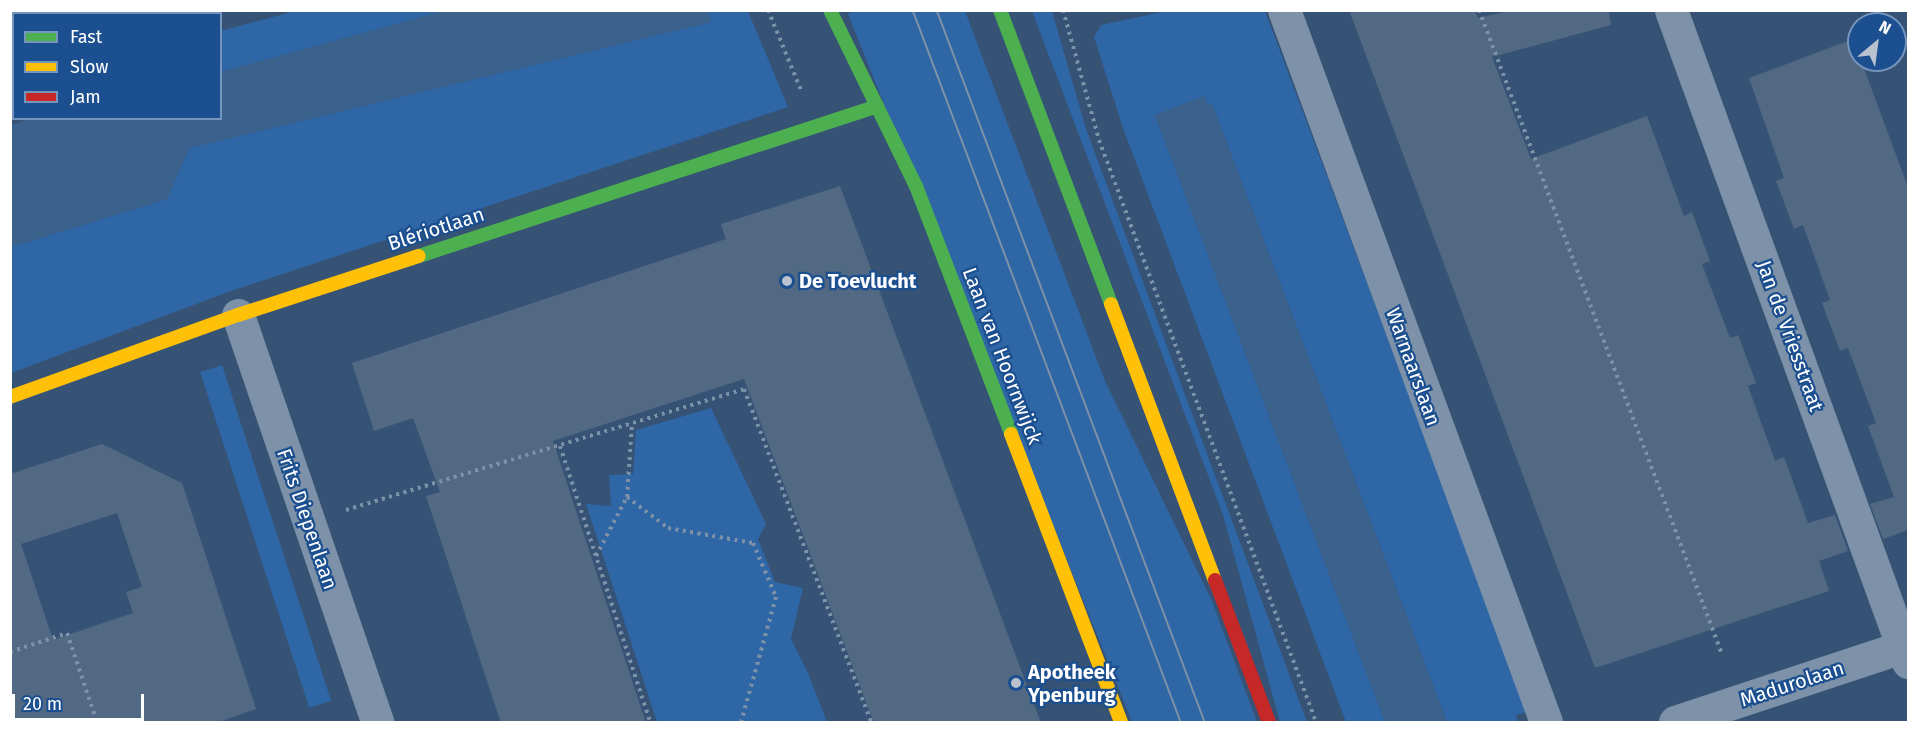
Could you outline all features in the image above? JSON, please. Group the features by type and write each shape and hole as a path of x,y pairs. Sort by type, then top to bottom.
{"street":[{"name":"Laan van Hoornwijck","path":"830,10 916,186 1121,723"},
{"path":"1000,10 1269,723"},
{"name":"Warnaarslaan","path":"1284,10 1546,723"},
{"name":"Jan de Vriesstraat","path":"1671,10 1907,652"},
{"name":"Blériotlaan","path":"10,397 238,315 814,124 877,106"},
{"name":"Frits Diepenlaan","path":"238,315 377,723"},
{"name":"Madurolaan","path":"1675,723 1907,652"}],"path":[{"path":"768,10 814,124"},
{"path":"1063,10 1099,140 1316,723"},
{"path":"1479,10 1722,654"},
{"path":"308,521 744,389 871,723"},
{"path":"596,556 627,497 632,424"},
{"path":"560,446 650,723"},
{"path":"627,497 668,528 753,543 776,597 741,723"},
{"path":"10,652 66,633 98,723"}],"shaded area":[{"path":"708,10 711,22 189,148 167,199 11,247 11,125 26,120 222,120 222,72 444,11"},
{"path":"856,10 965,11 1105,381 1212,601 1257,722 1132,722 848,14"},
{"path":"295,11 444,11 222,72 222,30"},
{"path":"708,11 748,11 788,107 231,291 11,373 11,247 167,199 189,148 711,22"},
{"path":"1032,11 1052,11 1086,129 1307,722 1280,722 1223,515"},
{"path":"1167,11 1265,11 1528,712 1516,715 1518,722 1447,722 1212,104 1207,104 1204,97 1155,115 1385,722 1346,722 1123,128 1094,37 1101,25"},
{"path":"1204,96 1207,104 1212,104 1447,722 1385,722 1155,115"},
{"path":"222,365 331,701 309,708 200,372"},
{"path":"711,408 766,524 758,539 775,582 803,588 791,639 808,673 827,722 657,722 586,504 611,506 609,475 633,474 636,430"}],"building":[{"path":"1349,10 1475,10 1478,18 1513,10 1609,10 1611,25 1492,57 1531,159 1647,116 1684,216 1692,212 1710,261 1702,264 1730,338 1738,335 1756,383 1748,386 1775,461 1784,457 1808,523 1835,515 1848,551 1819,561 1829,591 1595,668"},
{"path":"1847,41 1847,72 1865,72 1908,187 1908,530 1883,539 1870,504 1894,497 1868,426 1876,423 1848,348 1840,351 1822,303 1830,300 1803,225 1794,229 1776,181 1784,178 1749,78"},
{"path":"840,186 1041,723 874,723 744,379 553,441 646,723 501,723 426,496 440,492 413,418 374,431 352,363 726,239 721,224"},
{"path":"102,444 182,483 256,709 216,723 10,723 10,474","holes":["117,513 142,587 126,592 133,613 53,640 21,544"]}],"tram line":[{"path":"913,10 1181,722"},
{"path":"937,10 1205,722"}],"traffic: fast":[{"path":"830,10 916,186 1011,434"},
{"path":"1000,10 1111,304"},
{"path":"419,256 877,106"}],"traffic: slow":[{"path":"192,12 197,10"},
{"path":"10,397 238,315 419,256"},
{"path":"1111,304 1215,580"},
{"path":"1011,434 1121,722"}],"traffic: jam":[{"path":"1215,580 1269,722"}],"place":[{"name":"De Toevlucht","path":"787,281"},
{"name":"Apotheek Ypenburg","path":"1016,683"}]}
